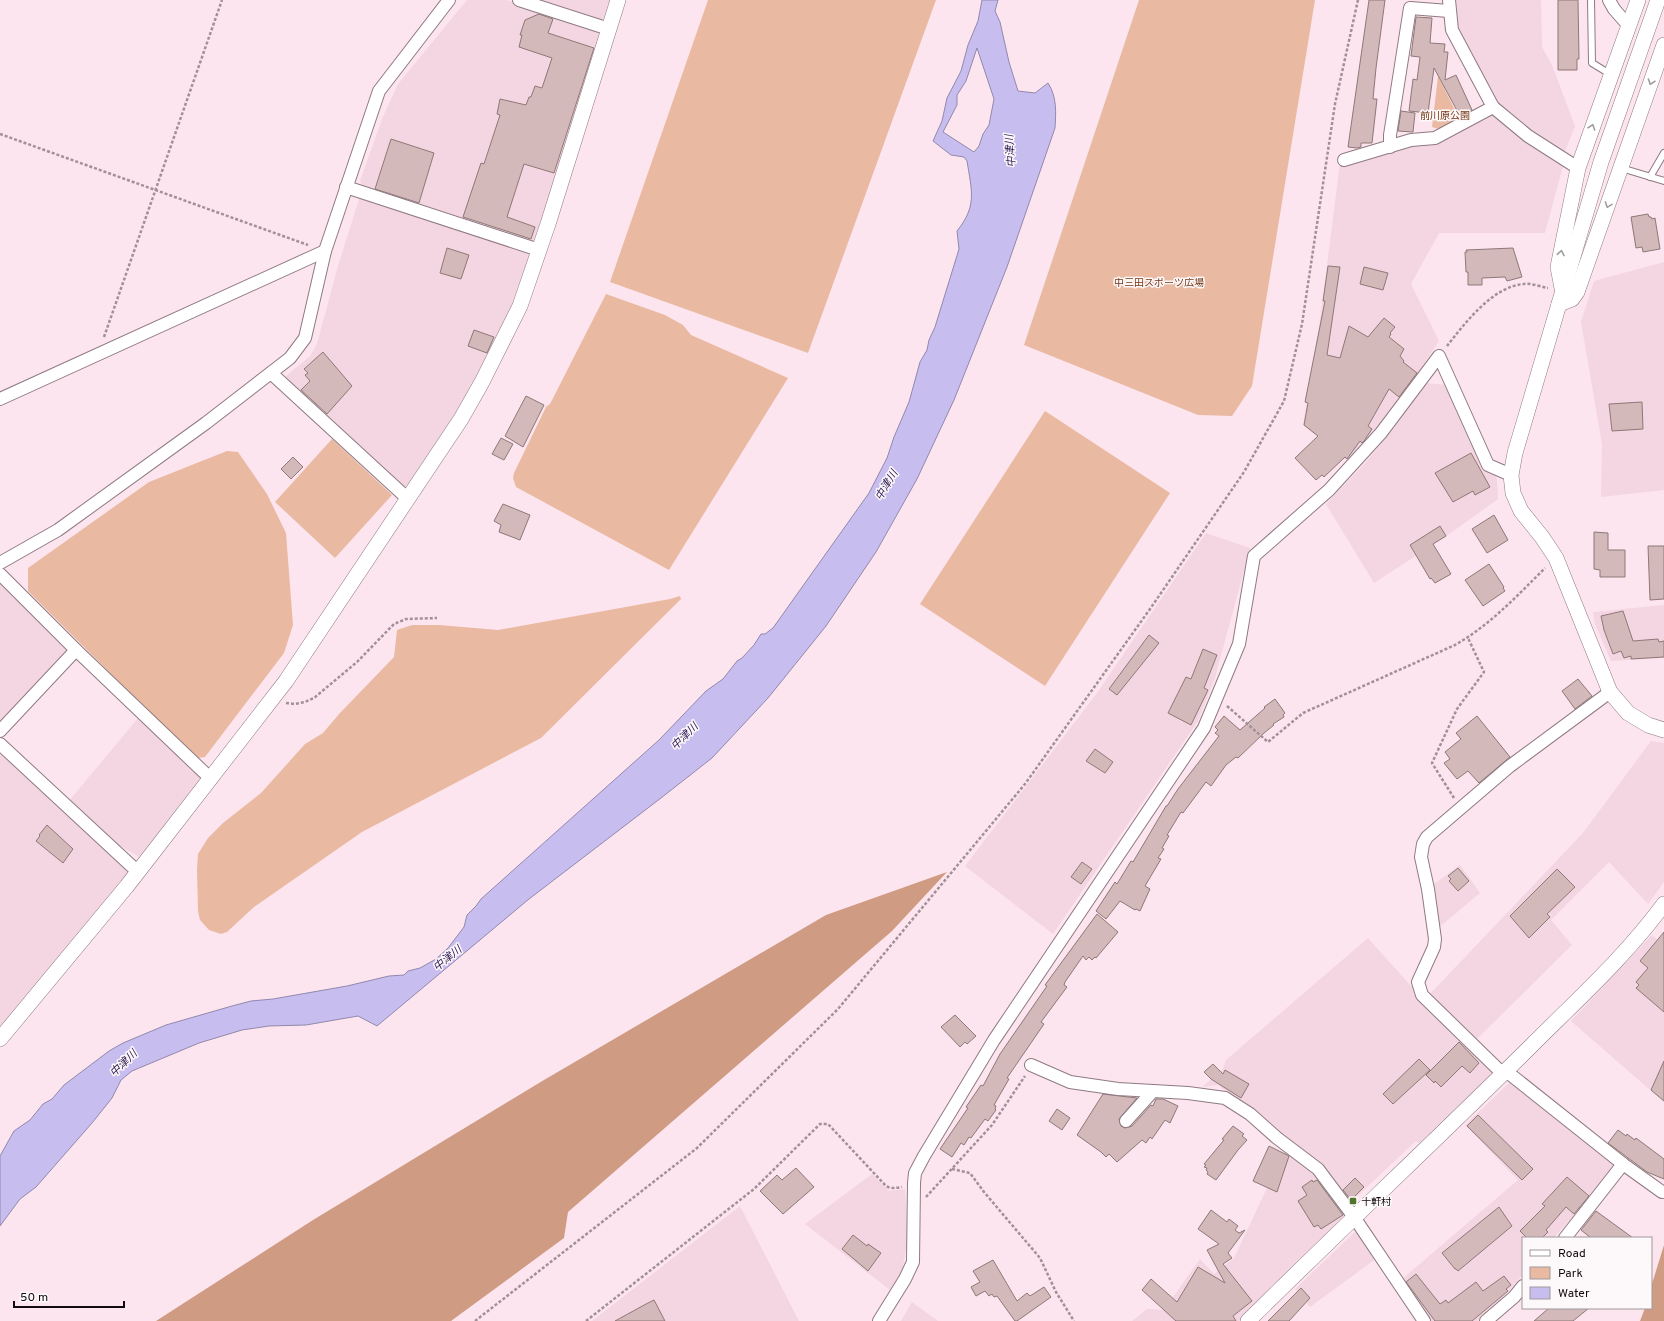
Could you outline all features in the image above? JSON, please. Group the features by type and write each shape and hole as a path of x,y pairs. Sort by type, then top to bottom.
{"street":[{"path":"0,563 58,530 206,423 290,358 305,338 325,251 379,91 449,0"},
{"path":"519,0 609,29"},
{"path":"0,1039 138,872 273,697 461,419 482,382 520,306 618,0"},
{"path":"1609,0 1614,9 1628,25"},
{"path":"1561,298 1558,267 1578,168 1610,74 1638,0"},
{"path":"1658,0 1600,162 1515,453 1511,475 1513,493 1521,511 1542,537 1556,558 1610,692 1628,713 1648,725 1664,730"},
{"path":"1390,147 1390,135 1410,8 1449,5 1452,30 1493,107 1528,136 1578,168"},
{"path":"1561,298 1572,299 1577,292 1663,51"},
{"path":"1344,160 1411,140 1435,138 1493,107"},
{"path":"346,187 539,250"},
{"path":"0,399 325,251"},
{"path":"879,1321 905,1279 913,1262 915,1173 994,1040 1204,728 1239,644 1254,556 1329,490 1381,433 1439,356 1488,465 1511,475"},
{"path":"271,373 407,498"},
{"path":"0,574 76,650 211,779"},
{"path":"0,731 76,650"},
{"path":"1610,692 1510,766 1431,833 1423,844 1421,857 1428,889 1435,940 1434,947 1418,982 1422,995 1502,1073 1506,1071 1623,1164 1662,1192"},
{"path":"0,744 138,872"},
{"path":"1248,1321 1506,1071 1622,955 1650,923 1664,904"},
{"path":"1031,1065 1070,1082 1118,1089 1188,1093 1225,1098 1250,1114 1277,1138 1318,1169 1354,1217 1424,1321"},
{"path":"1126,1120 1153,1091"},
{"path":"1566,1237 1623,1164"},
{"path":"1486,1321 1514,1297 1522,1287"}],"lane":[{"path":"1591,0 1592,63 1610,74"},
{"path":"1650,177 1664,153"},
{"path":"1621,168 1664,181"}],"path":[{"path":"98,354 222,0"},
{"path":"475,1321 697,1148 838,1009 1025,784 1150,609 1239,478 1284,401 1302,324 1335,104 1358,0"},
{"path":"0,134 325,251"},
{"path":"1439,356 1467,320 1494,296 1513,286 1526,284 1561,298"},
{"path":"1217,697 1268,742 1303,713 1468,638 1493,619 1556,558"},
{"path":"273,697 295,704 314,698 357,662 394,624 406,619 437,618"},
{"path":"1461,808 1432,763 1457,709 1484,672 1468,638"},
{"path":"914,1211 992,1125 1031,1065"},
{"path":"586,1321 754,1189 820,1124 828,1124 889,1188 896,1188 914,1183"},
{"path":"952,1169 970,1173 984,1192 1040,1258 1056,1292 1074,1321"}],"shaded area":[{"path":"467,0 507,0 599,30 601,35 535,240 530,243 364,189 360,181 382,119 398,84"},
{"path":"538,0 611,0 606,17 600,20"},
{"path":"1454,0 1541,0 1542,47 1552,65 1575,126 1565,152 1557,151 1496,106 1457,29"},
{"path":"1494,114 1563,166 1545,233 1439,233 1411,284 1439,341 1395,408 1349,462 1303,425 1320,320 1340,163 1411,145 1439,141"},
{"path":"360,196 378,204 525,250 531,257 521,290 479,380 408,486 402,486 285,377 310,356 317,344 338,266"},
{"path":"1664,262 1664,490 1601,497 1602,444 1581,322 1594,281"},
{"path":"1424,383 1447,385 1481,466 1495,474 1497,479 1498,499 1448,535 1374,583 1326,504 1366,462 1395,427"},
{"path":"1206,533 1250,548 1215,678 1198,721 1053,934 965,866 1097,693"},
{"path":"0,581 11,595 67,647 68,652 0,726"},
{"path":"1664,605 1664,658 1611,661 1595,624 1593,612"},
{"path":"139,717 200,775 201,783 143,859 108,839 68,802"},
{"path":"1651,741 1664,743 1664,882 1648,904 1609,862 1551,920 1572,945 1475,1041 1429,995 1583,833"},
{"path":"0,749 103,843 128,873 64,955 0,1028"},
{"path":"1460,865 1480,893 1437,929 1430,887"},
{"path":"947,872 892,931 568,1212 564,1238 451,1321 156,1321 313,1220 544,1080 826,915"},
{"path":"1652,935 1664,946 1664,1102 1571,1021"},
{"path":"1368,938 1419,995 1494,1072 1419,1143 1416,1141 1352,1201 1349,1201 1321,1162 1275,1131 1218,1085 1202,1087 1223,1069 1226,1060"},
{"path":"1511,1081 1613,1163 1614,1169 1555,1237 1522,1237 1522,1275 1490,1313 1477,1321 1429,1321 1402,1279 1518,1180 1465,1125"},
{"path":"1285,1150 1316,1172 1346,1216 1239,1321 1132,1321 1147,1309 1164,1310 1200,1259 1214,1274 1234,1258"},
{"path":"872,1174 889,1191 905,1189 908,1240 902,1271 890,1290 805,1224"},
{"path":"740,1206 799,1321 592,1321"},
{"path":"1357,1230 1377,1258 1310,1307 1295,1289"},
{"path":"1664,1245 1664,1321 1640,1321 1645,1309 1652,1309 1652,1284"},
{"path":"912,1302 938,1321 901,1321"}],"green space":[{"path":"708,0 936,0 808,353 610,282"},
{"name":"中三田スポーツ広場","path":"1139,0 1315,0 1252,386 1232,416 1198,415 1024,345"},
{"name":"前川原公園","path":"1438,76 1460,120 1442,130 1432,127"},
{"path":"606,294 665,315 683,325 691,335 788,378 669,570 516,487 513,478 514,473 546,407 550,404"},
{"path":"1045,411 1170,493 1045,686 920,604"},
{"path":"332,439 392,495 335,558 275,502"},
{"path":"227,451 238,452 267,494 286,533 293,625 284,653 205,757 198,758 133,696 28,591 28,568 149,482"},
{"path":"680,596 681,599 541,738 362,832 254,907 227,932 221,934 209,930 200,920 198,911 198,854 208,838 223,823 261,793 305,744 323,733 339,714 394,657 397,630 412,625 439,625 498,630"}],"water":[{"name":"中津川","path":"982,0 998,0 995,11 1000,22 1009,62 1018,91 1035,93 1048,83 1053,94 1056,110 1055,128 1007,267 954,400 917,479 876,552 826,626 768,698 712,758 529,899 377,1026 358,1016 306,1025 269,1026 242,1030 199,1043 132,1071 121,1080 112,1098 92,1123 36,1187 20,1199 0,1226 0,1156 14,1131 30,1120 43,1104 52,1099 64,1085 109,1051 123,1043 166,1025 251,1001 273,999 347,986 389,976 404,975 408,971 420,968 436,959 448,948 464,927 467,915 481,899 659,740 706,691 723,679 737,661 742,658 754,645 761,634 765,634 773,628 869,493 887,458 909,402 920,362 927,350 929,340 935,327 959,249 957,231 968,214 971,190 967,161 964,157 951,155 933,141 942,121 947,98 961,71 968,45 978,21","holes":["977,48 994,99 989,125 983,134 979,146 974,152 943,132 957,105 957,95 966,81"]}],"building":[{"path":"1369,0 1385,0 1373,99 1377,99 1372,143 1361,143 1361,147 1357,148 1348,147"},
{"path":"1558,0 1578,0 1579,59 1577,59 1577,70 1558,70"},
{"path":"539,14 553,19 548,33 594,48 554,173 524,164 507,217 535,227 531,239 463,217 481,163 484,164 500,115 497,114 500,99 526,105 535,86 542,88 552,58 519,47 522,35 520,35 525,20"},
{"path":"1416,17 1432,18 1430,43 1445,44 1444,52 1448,52 1445,80 1456,75 1472,110 1460,116 1434,68 1428,113 1409,111 1413,79 1417,80 1420,57 1411,56"},
{"path":"1401,111 1415,113 1413,132 1398,131"},
{"path":"391,139 434,153 419,203 375,189"},
{"path":"1648,214 1652,219 1655,218 1660,249 1643,252 1642,247 1636,248 1631,217"},
{"path":"447,248 469,255 461,279 440,273"},
{"path":"1513,248 1522,277 1507,281 1505,277 1482,278 1482,285 1468,285 1468,272 1466,272 1466,250"},
{"path":"1328,266 1340,267 1327,355 1340,358 1349,326 1368,337 1384,318 1395,327 1390,333 1391,334 1389,337 1404,349 1400,356 1404,361 1403,362 1417,373 1399,397 1389,389 1368,426 1372,429 1364,441 1362,443 1360,441 1347,459 1345,457 1324,477 1322,475 1316,480 1295,458 1318,436 1304,425 1308,403 1305,402 1325,301 1323,301"},
{"path":"1364,267 1388,273 1383,290 1360,284"},
{"path":"474,330 494,337 487,353 468,346"},
{"path":"323,352 352,386 327,414 301,390 310,381 305,375 308,373 304,369"},
{"path":"526,396 544,405 523,447 505,436"},
{"path":"1642,402 1643,429 1612,431 1609,404"},
{"path":"501,438 513,444 504,460 492,454"},
{"path":"1471,453 1490,487 1475,495 1473,491 1453,502 1435,473"},
{"path":"293,457 303,467 291,479 281,469"},
{"path":"503,504 530,515 520,540 499,532 501,525 494,521"},
{"path":"1494,515 1508,540 1487,553 1472,529"},
{"path":"1440,526 1446,536 1433,544 1451,574 1435,583 1431,578 1430,579 1410,545"},
{"path":"1594,532 1608,533 1608,550 1625,550 1625,577 1600,577 1600,570 1594,569"},
{"path":"1648,546 1664,546 1664,599 1650,600"},
{"path":"1489,564 1505,591 1483,606 1465,580"},
{"path":"1623,611 1633,641 1658,639 1659,642 1664,641 1664,657 1631,659 1631,656 1624,658 1621,651 1613,654 1604,630 1601,616"},
{"path":"1149,635 1159,643 1117,695 1109,689"},
{"path":"1203,649 1217,655 1204,688 1208,690 1191,725 1168,713 1186,677 1191,679"},
{"path":"1578,679 1592,696 1575,709 1562,691"},
{"path":"1275,699 1285,713 1283,715 1284,717 1273,724 1274,725 1238,758 1236,757 1226,765 1211,786 1206,782 1183,813 1181,812 1167,835 1169,836 1162,848 1164,849 1158,858 1161,859 1145,886 1150,889 1140,911 1135,910 1120,901 1106,919 1096,911 1115,882 1117,884 1131,861 1133,862 1166,806 1219,736 1215,733 1218,730 1215,727 1224,716 1240,730 1265,708 1264,707"},
{"path":"1477,716 1510,757 1479,783 1468,771 1457,779 1444,763 1450,759 1445,752 1461,739 1456,733"},
{"path":"1095,749 1113,762 1105,773 1086,761"},
{"path":"47,825 73,849 63,863 36,841"},
{"path":"1082,862 1092,869 1081,884 1071,877"},
{"path":"1458,868 1469,881 1458,891 1449,881 1451,879 1448,876"},
{"path":"1557,869 1575,887 1547,914 1550,917 1529,938 1510,916"},
{"path":"1097,914 1118,932 1096,958 1095,957 1092,960 1089,957 1086,960 1083,956 1065,982 1064,985 1067,987 1041,1022 1044,1024 1007,1078 1009,1079 994,1105 996,1106 996,1110 988,1121 985,1119 964,1145 961,1143 952,1157 940,1149 968,1108 966,1107 981,1085 983,1086 1000,1054 1047,986 1045,985"},
{"path":"1664,932 1664,1012 1636,988 1639,985 1636,982 1648,968 1640,961"},
{"path":"955,1015 976,1036 967,1044 965,1042 960,1047 941,1027"},
{"path":"1459,1042 1479,1063 1470,1073 1462,1066 1441,1087 1435,1081 1434,1083 1426,1075"},
{"path":"1419,1059 1430,1070 1393,1104 1383,1094"},
{"path":"1664,1061 1664,1101 1651,1090"},
{"path":"1213,1064 1223,1074 1225,1070 1249,1084 1241,1098 1211,1079 1204,1072"},
{"path":"1103,1094 1137,1098 1119,1119 1121,1126 1125,1128 1132,1126 1151,1105 1153,1106 1156,1099 1163,1099 1178,1106 1170,1123 1165,1120 1152,1139 1150,1137 1146,1143 1142,1140 1117,1162 1109,1154 1106,1157 1077,1135"},
{"path":"1057,1109 1070,1118 1062,1130 1049,1121"},
{"path":"1478,1115 1533,1169 1522,1180 1467,1126"},
{"path":"1233,1126 1244,1134 1242,1136 1247,1140 1216,1180 1207,1174 1207,1168 1204,1167 1206,1165 1204,1164 1224,1140 1222,1139"},
{"path":"1618,1130 1635,1140 1636,1138 1664,1159 1664,1179 1647,1172 1608,1143"},
{"path":"1269,1146 1289,1156 1277,1192 1253,1181"},
{"path":"796,1168 814,1187 783,1214 760,1191 777,1175 782,1180"},
{"path":"1567,1177 1589,1196 1574,1214 1566,1207 1546,1230 1548,1232 1543,1237 1526,1237 1520,1231 1545,1206 1542,1204"},
{"path":"1355,1178 1364,1187 1351,1200 1343,1190"},
{"path":"1312,1180 1313,1182 1317,1180 1343,1215 1321,1229 1318,1225 1314,1227 1298,1201 1307,1195 1302,1187"},
{"path":"1499,1207 1512,1226 1458,1271 1455,1269 1442,1253"},
{"path":"1211,1210 1227,1222 1229,1219 1238,1226 1235,1230 1239,1233 1245,1230 1228,1253 1232,1258 1223,1264 1252,1301 1233,1316 1236,1321 1176,1321 1142,1290 1151,1279 1177,1302 1198,1267 1225,1283 1207,1250 1219,1244 1198,1229"},
{"path":"1596,1211 1632,1237 1590,1237 1581,1230"},
{"path":"853,1235 867,1246 868,1244 881,1253 868,1271 842,1249"},
{"path":"993,1260 1017,1301 1027,1293 1030,1296 1044,1287 1051,1297 1015,1321 997,1296 994,1297 992,1294 989,1296 985,1291 976,1296 971,1287 980,1282 973,1271"},
{"path":"1416,1274 1440,1304 1446,1300 1448,1303 1476,1282 1483,1291 1504,1276 1511,1285 1506,1289 1508,1291 1472,1321 1435,1321 1406,1282"},
{"path":"1301,1288 1310,1298 1289,1321 1268,1321"},
{"path":"654,1300 665,1321 615,1321 646,1304"},
{"path":"1548,1309 1588,1309 1573,1321 1534,1321"}],"place":[{"name":"十軒村","path":"1353,1201"}]}
